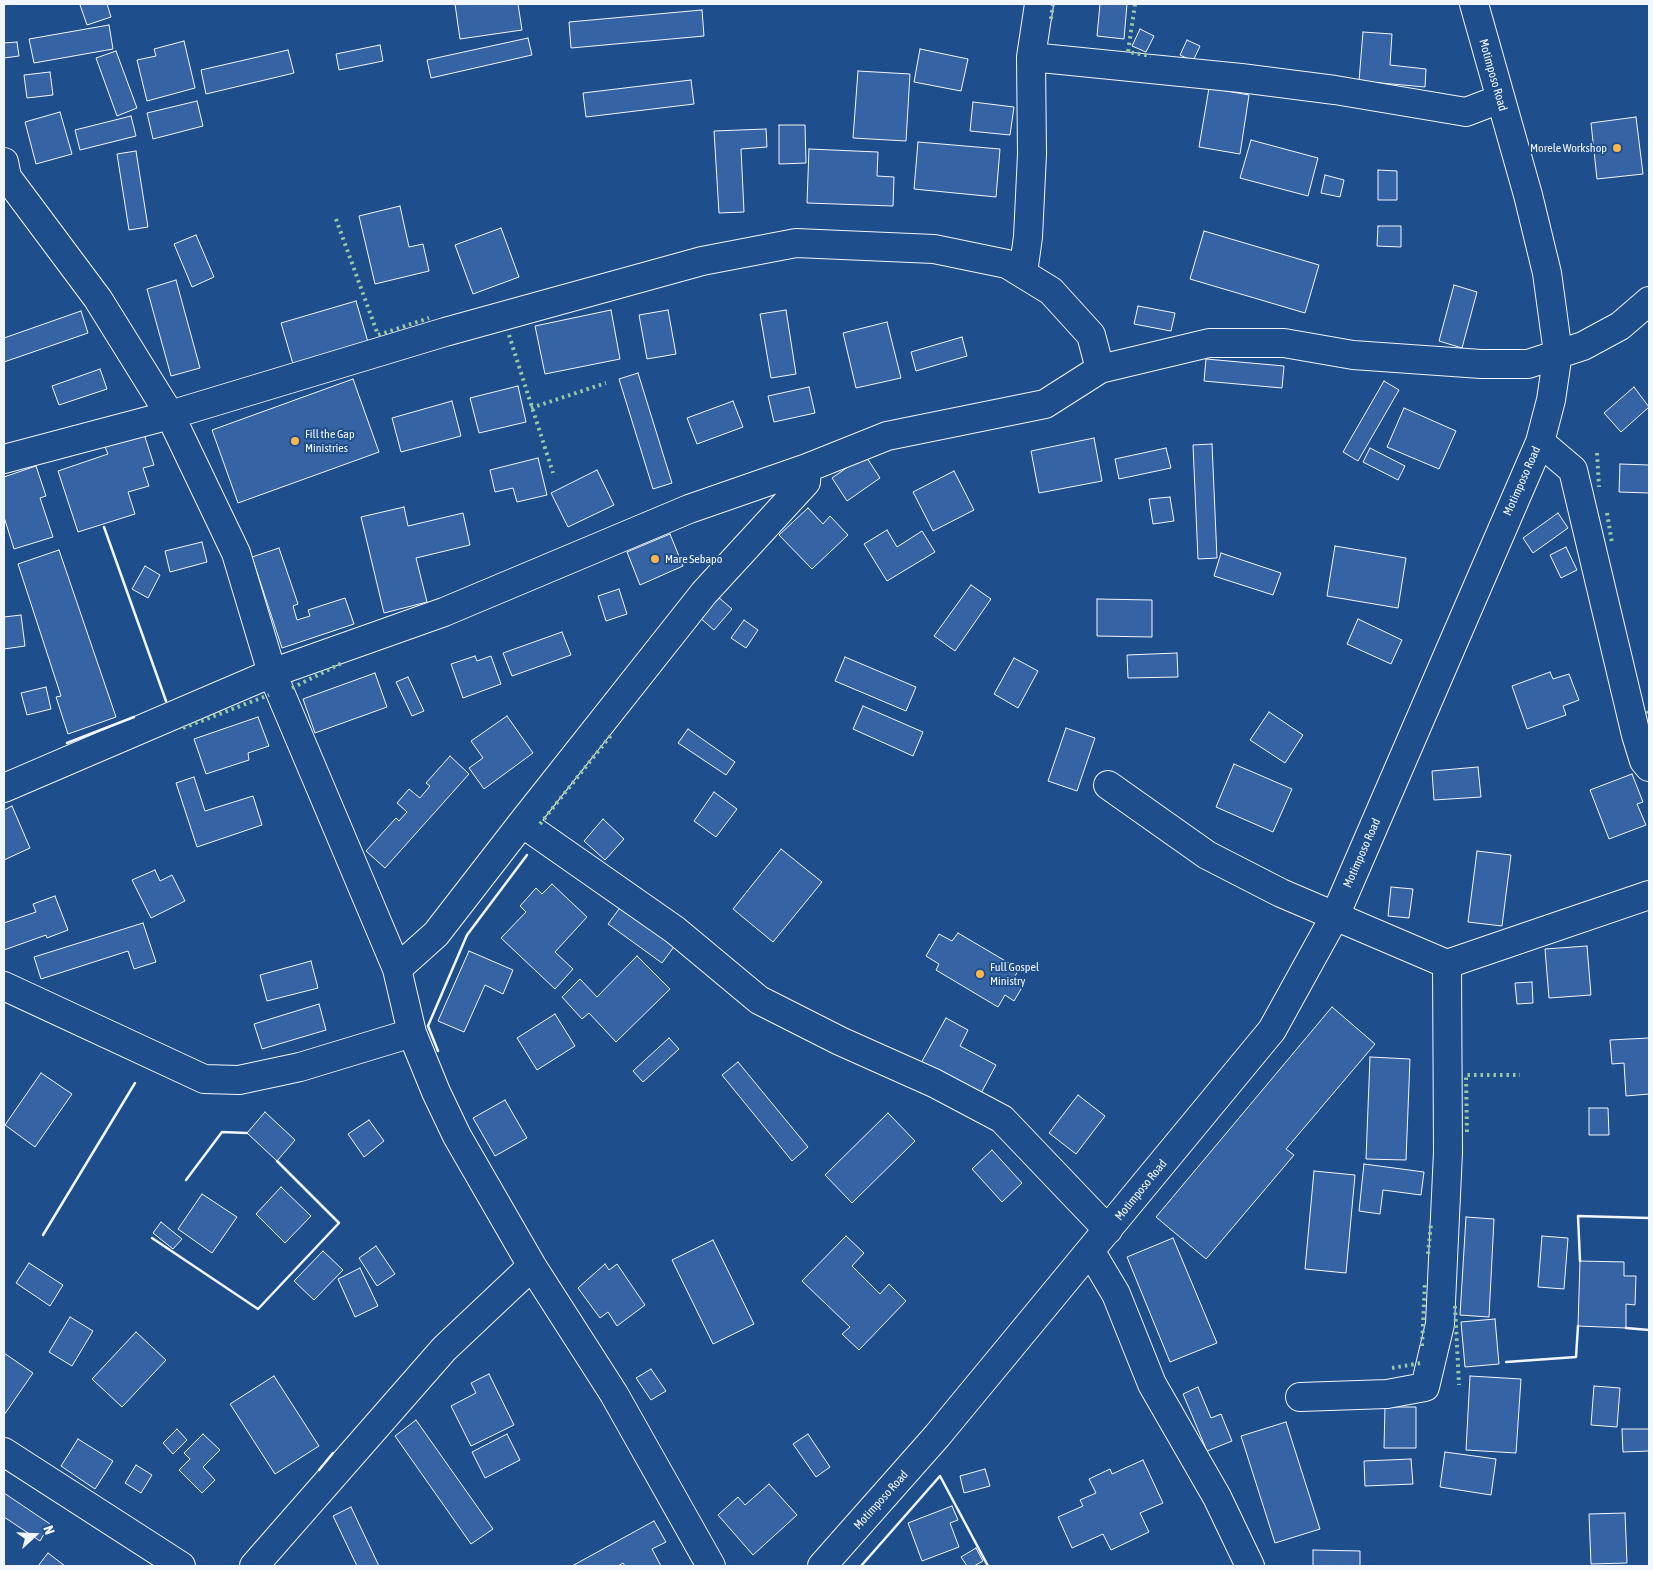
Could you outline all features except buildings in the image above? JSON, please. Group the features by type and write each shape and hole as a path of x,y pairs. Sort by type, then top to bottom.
{"street":[{"path":"1023,273 1028,237 1031,163 1031,57 1039,4"},
{"name":"Motimposo Road","path":"822,1566 937,1436 1091,1252 1272,1030 1335,916 1540,442 1552,400 1558,353 1547,273 1528,195 1474,4"},
{"path":"1031,57 1250,79 1335,90 1466,112 1500,99"},
{"path":"5,173 98,299 170,415 236,553 272,672 398,969 412,1033 436,1092 457,1136 532,1266 614,1394 711,1566"},
{"path":"4,458 170,415 455,330 702,261 796,243 934,249 1007,264 1052,291 1092,335 1100,369"},
{"path":"4,788 272,672 444,612 689,509 807,468 887,436 1045,404 1100,369 1209,343 1284,343 1353,355 1482,364 1528,364 1583,346 1620,326 1649,301"},
{"path":"1540,442 1573,470 1643,735 1644,761 1649,767"},
{"path":"398,969 436,934 704,593 806,482 807,468"},
{"path":"1108,785 1207,855 1281,893 1447,964 1649,895"},
{"path":"522,823 676,930 759,1000 840,1041 934,1083 1002,1119 1108,1230"},
{"path":"1300,1397 1387,1394 1425,1387 1440,1324 1448,1152 1447,964"},
{"path":"4,986 204,1079 239,1080 265,1075 300,1067 412,1033"},
{"path":"1091,1252 1116,1294 1152,1384 1217,1497 1250,1566"},
{"path":"254,1566 444,1350 532,1266"},
{"path":"4,1452 181,1566"}],"hedge":[{"path":"1051,19 1053,4"},
{"path":"1135,4 1128,52 1151,56"},
{"path":"336,219 378,335 429,318"},
{"path":"509,335 553,473"},
{"path":"531,408 606,383"},
{"path":"1597,453 1599,487"},
{"path":"1607,513 1612,543"},
{"path":"292,688 342,663"},
{"path":"183,728 269,695"},
{"path":"540,824 612,734"},
{"path":"1467,1132 1466,1075 1520,1075"},
{"path":"1428,1254 1431,1223"},
{"path":"1422,1346 1425,1282"},
{"path":"1455,1306 1459,1385"},
{"path":"1392,1368 1421,1363"}],"wall":[{"path":"104,527 166,701"},
{"path":"67,743 134,717"},
{"path":"438,1051 428,1026 467,935 527,855"},
{"path":"43,1235 135,1083"},
{"path":"186,1180 222,1132 247,1133"},
{"path":"152,1238 258,1309 339,1223 277,1161"},
{"path":"1580,1261 1578,1216 1649,1218"},
{"path":"1506,1362 1576,1357 1578,1326"},
{"path":"1626,1328 1649,1330"},
{"path":"319,1470 333,1453"},
{"path":"861,1566 940,1476 988,1566"}],"place":[{"name":"Morele Workshop","path":"1617,148"},
{"name":"Fill the Gap Ministries","path":"295,441"},
{"name":"Mare Sebapo","path":"655,559"},
{"name":"Full Gospel Ministry","path":"980,974"}]}
